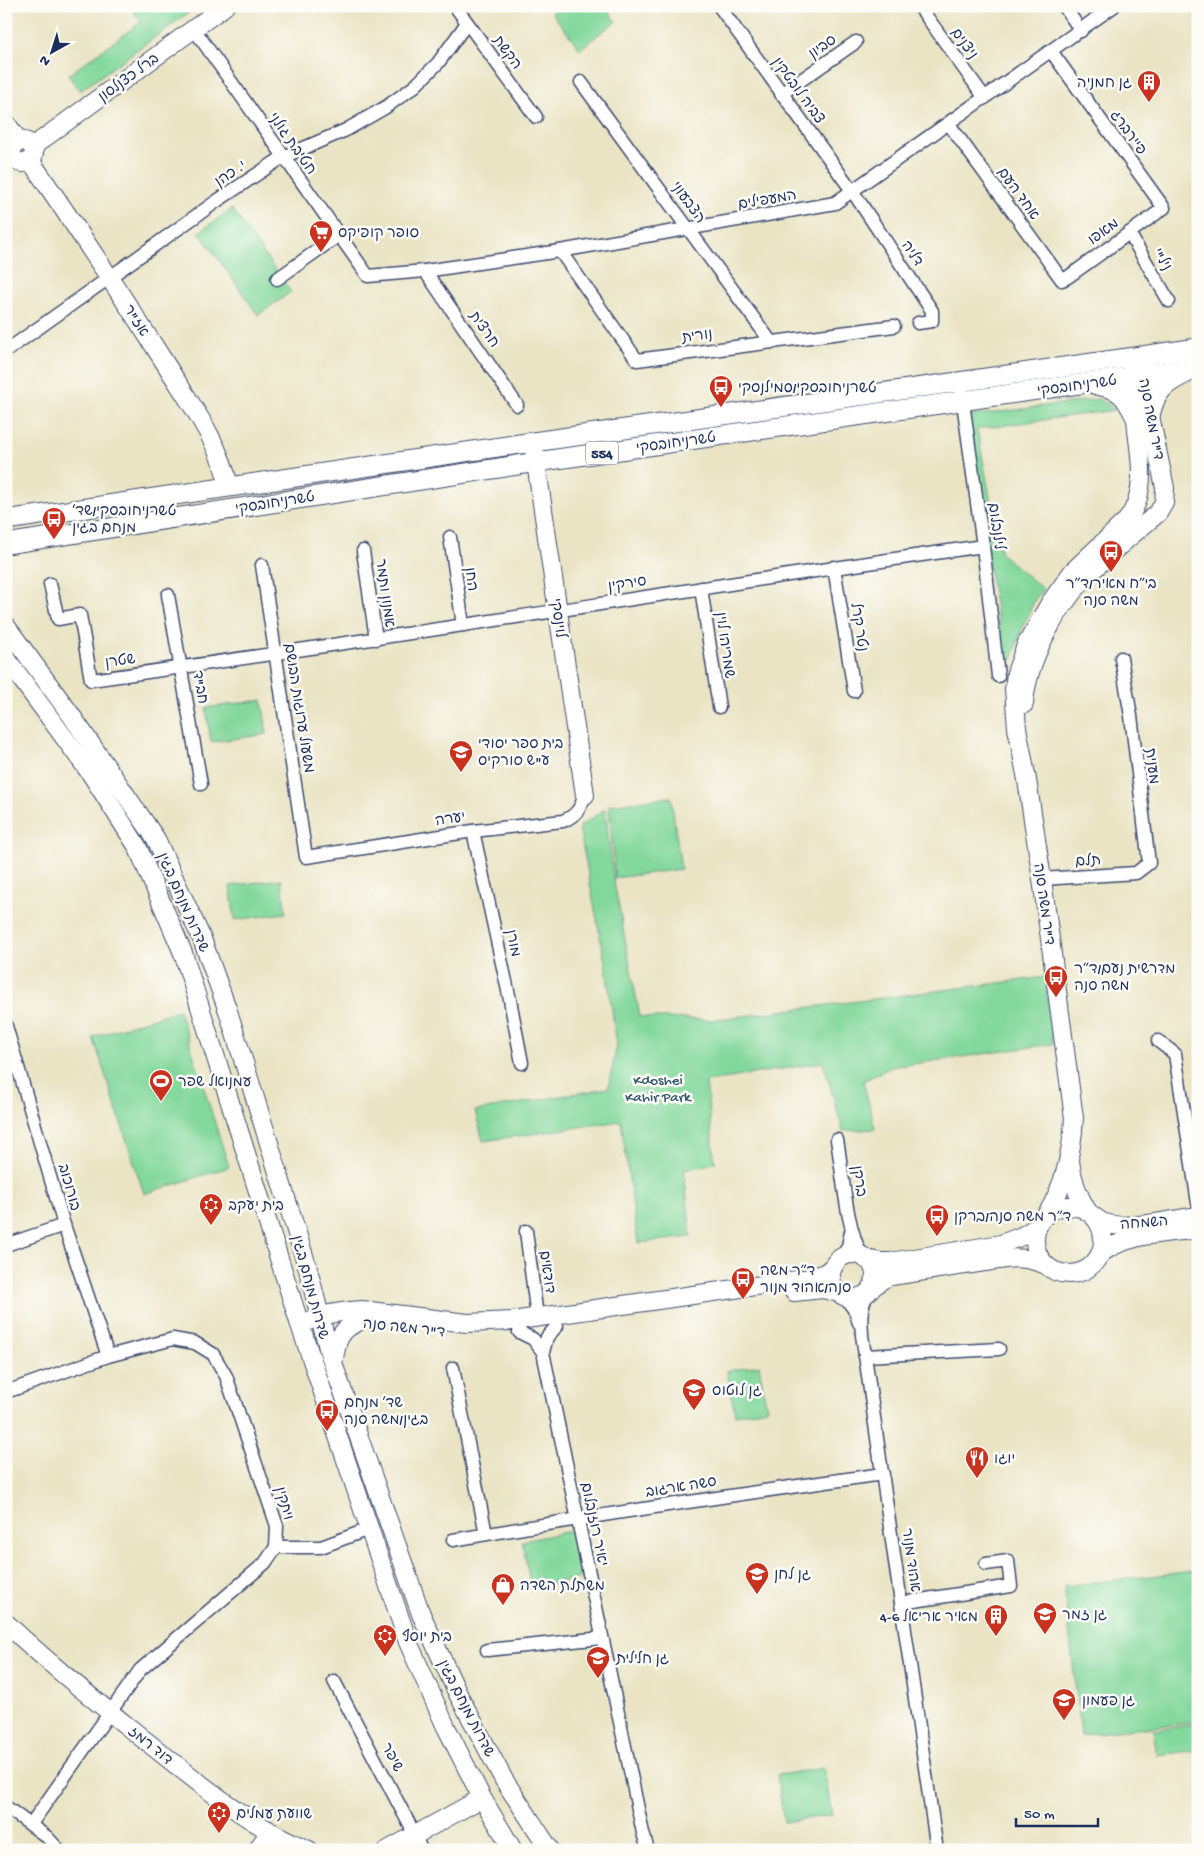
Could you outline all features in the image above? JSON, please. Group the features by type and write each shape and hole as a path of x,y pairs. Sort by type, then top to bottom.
{"main road":[{"name":"טשרניחובסקי","path":"6,520 533,442 1198,348"},
{"name":"טשרניחובסקי","path":"6,544 536,463 1198,368"},
{"path":"1088,383 1112,388 1119,392 1143,417 1163,387 1176,378 1198,368"}],"street":[{"name":"ברל כצנלסון","path":"20,154 225,6"},
{"name":"הקשת","path":"455,6 536,117"},
{"name":"צביה לובטקין","path":"719,6 853,192"},
{"name":"ניצנים","path":"919,6 985,98"},
{"path":"1064,6 1081,31"},
{"name":"המעפילים","path":"368,276 425,271 560,251 630,237 688,230 835,203 1114,6"},
{"name":"י. כהן","path":"6,351 110,276 283,157 346,130 386,107 415,86 438,63 467,23"},
{"name":"חטיבת גולני","path":"194,29 368,276"},
{"name":"סביון","path":"781,94 856,42"},
{"name":"פיירברג","path":"1051,51 1164,208"},
{"name":"הצבעוני","path":"581,82 771,342"},
{"name":"אז\"ר","path":"6,123 20,154 110,276 206,429 226,473 229,487"},
{"name":"אחד העם","path":"949,124 1062,280"},
{"name":"דליה","path":"853,192 932,311 932,321 918,322"},
{"name":"מאפו","path":"1062,280 1164,208"},
{"name":"ניל\"י","path":"1129,233 1169,301"},
{"path":"277,279 339,235"},
{"name":"נורית","path":"560,251 637,360 894,326"},
{"name":"חרצית","path":"425,271 517,405"},
{"name":"ד\"ר משה סנה","path":"1090,1214 1077,1192 1072,1174 1071,1148 1074,1118 1042,879 1016,719 1014,689 1016,673 1035,627 1073,571 1119,528 1132,513 1139,495 1142,472 1143,417 1136,356"},
{"name":"לילנבלום","path":"960,381 983,546 998,676"},
{"name":"ד\"ר משה סנה","path":"1027,780 1024,705 1026,687 1037,652 1046,634 1083,580 1158,513 1164,503 1166,488 1143,417"},
{"name":"לוינסקי","path":"533,442 585,795"},
{"name":"החן","path":"450,537 463,625"},
{"name":"סירקין","path":"276,655 834,567 983,546"},
{"name":"אמנון ותמר","path":"363,551 376,639"},
{"name":"משעול ערוגות הבושם","path":"262,565 306,857"},
{"name":"נטר קרל","path":"834,567 854,691"},
{"name":"שטרן","path":"50,584 58,619 80,615 91,680 276,655"},
{"name":"שמריהו לוין","path":"702,588 719,707"},
{"name":"חב\"ד","path":"168,596 201,784"},
{"name":"שדרות מנחם בגין","path":"6,626 156,839 202,939 228,1010 310,1274 333,1364 421,1614 458,1694 504,1780 550,1850"},
{"name":"שדרות מנחם בגין","path":"6,658 91,774 137,846 183,953 300,1325 408,1642 446,1727 482,1798 513,1850"},
{"name":"מענית","path":"1121,658 1131,716 1149,862 1136,873"},
{"name":"יערה","path":"306,857 473,831 562,821 573,816 580,809 585,795"},
{"name":"מורן","path":"473,831 522,1063"},
{"name":"תלם","path":"1042,879 1136,873"},
{"name":"בורוכוב","path":"6,1026 64,1225 108,1356"},
{"path":"1158,1042 1175,1054 1198,1203"},
{"name":"ברקן","path":"837,1140 851,1227 864,1258"},
{"name":"ד\"ר משה סנה","path":"1042,1220 1062,1184 1071,1148"},
{"path":"1042,1220 1034,1238 1035,1250 1049,1269 1060,1274 1071,1275 1082,1273 1092,1266 1100,1254 1103,1240 1102,1230 1090,1214 1076,1207 1066,1206 1058,1207 1022,1236 1001,1244 890,1262 880,1262 850,1255 839,1261 832,1280 834,1287 842,1295 853,1298 861,1297 883,1279 891,1276 1005,1258 1028,1258 1044,1264"},
{"name":"השמחה","path":"1090,1214 1104,1223 1115,1226 1129,1226 1198,1216"},
{"path":"6,1245 64,1225"},
{"name":"ברקן","path":"839,1261 848,1246 851,1227"},
{"name":"השמחה","path":"1100,1254 1120,1242 1132,1238 1198,1229"},
{"name":"דודאים","path":"526,1231 537,1317"},
{"path":"864,1258 873,1267 875,1274 870,1290"},
{"name":"ד\"ר משה סנה","path":"360,1316 467,1322 504,1322 811,1278 825,1273 839,1261"},
{"path":"310,1274 324,1297 360,1316 343,1331 335,1348 333,1364"},
{"name":"ד\"ר משה סנה","path":"300,1325 321,1321 345,1311 378,1322 466,1334 518,1332 814,1289 823,1289 842,1295"},
{"name":"אהוד מנור","path":"870,1290 862,1303 860,1312 862,1335 937,1850"},
{"name":"אהוד מנור","path":"842,1295 855,1311 862,1335"},
{"path":"543,1352 547,1337 557,1326"},
{"path":"518,1332 533,1339 543,1352"},
{"name":"ויתקין","path":"6,1392 108,1356 173,1340 196,1343 213,1354 226,1376 277,1526 276,1547"},
{"path":"865,1356 999,1349"},
{"name":"יאיר רוזנבלום","path":"543,1352 648,1850"},
{"path":"453,1368 486,1534"},
{"name":"סשה ארגוב","path":"453,1540 577,1518 883,1474"},
{"path":"31,1824 140,1670 266,1563 276,1547 321,1547 369,1529"},
{"path":"901,1603 1011,1586 1008,1561 986,1564"},
{"name":"דוד רמז","path":"6,1623 38,1653 201,1784 253,1821 298,1848"},
{"path":"487,1650 602,1638"},
{"name":"שיפר","path":"334,1681 418,1842"},
{"path":"388,1850 418,1842 482,1798"},
{"path":"6,1807 31,1824 59,1850"},
{"path":"257,1850 270,1832"}],"green space":[{"path":"130,6 198,6 80,91 68,75 141,22"},
{"path":"561,6 604,6 616,21 580,49 552,13"},
{"path":"232,209 291,292 258,315 199,232"},
{"path":"1098,399 1115,410 977,429 1001,554 1043,589 1035,599 1021,631 1012,659 1005,663 963,417"},
{"path":"262,700 267,734 211,742 206,708"},
{"path":"671,797 681,869 615,878 609,805"},
{"name":"Kdoshei Kahir Park","path":"605,809 614,882 640,1017 711,1020 1045,977 1053,1044 891,1067 863,1081 875,1129 843,1131 823,1062 706,1082 715,1163 684,1170 691,1237 638,1243 621,1121 483,1141 475,1111 608,1088 617,1045 605,962 579,827"},
{"path":"281,879 286,913 235,920 230,886"},
{"name":"עמנואל שפר","path":"179,1010 229,1167 144,1194 93,1037"},
{"path":"759,1365 767,1409 735,1415 727,1371"},
{"path":"576,1530 586,1577 531,1588 522,1541"},
{"path":"1194,1571 1198,1603 1198,1722 1081,1735 1064,1586"},
{"path":"1198,1724 1198,1750 1157,1755 1153,1730"},
{"path":"824,1768 832,1815 784,1822 777,1775"}],"place":[{"name":"גן חמניה","path":"1149,103"},
{"name":"סופר קופיקס","path":"321,253"},
{"name":"טשרניחובסקי/סמילנסקי","path":"721,408"},
{"name":"טשרניחובסקי/שד׳ מנחם בגין","path":"54,540"},
{"name":"בי״ח מאיר/ד״ר משה סנה","path":"1111,573"},
{"name":"בית ספר יסודי ע\"ש סורקיס","path":"461,773"},
{"name":"מדרשית נעם/ד״ר משה סנה","path":"1056,998"},
{"name":"עמנואל שפר","path":"161,1102"},
{"name":"בית יעקב","path":"211,1226"},
{"name":"ד״ר משה סנה/ברקן","path":"937,1237"},
{"name":"ד״ר משה סנה/אהוד מנור","path":"743,1300"},
{"name":"גן לוטוס","path":"694,1411"},
{"name":"שד׳ מנחם בגין/משה סנה","path":"327,1432"},
{"name":"יוגו","path":"977,1479"},
{"name":"גן לחן","path":"757,1595"},
{"name":"משתלת השדה","path":"503,1606"},
{"name":"גן זמר","path":"1045,1635"},
{"name":"מאיר אריאל 4-6","path":"996,1637"},
{"name":"בית יוסף","path":"385,1657"},
{"name":"גן חלילית","path":"598,1679"},
{"name":"גן פעמון","path":"1064,1721"},
{"name":"שוועת עמלים","path":"219,1834"}]}
